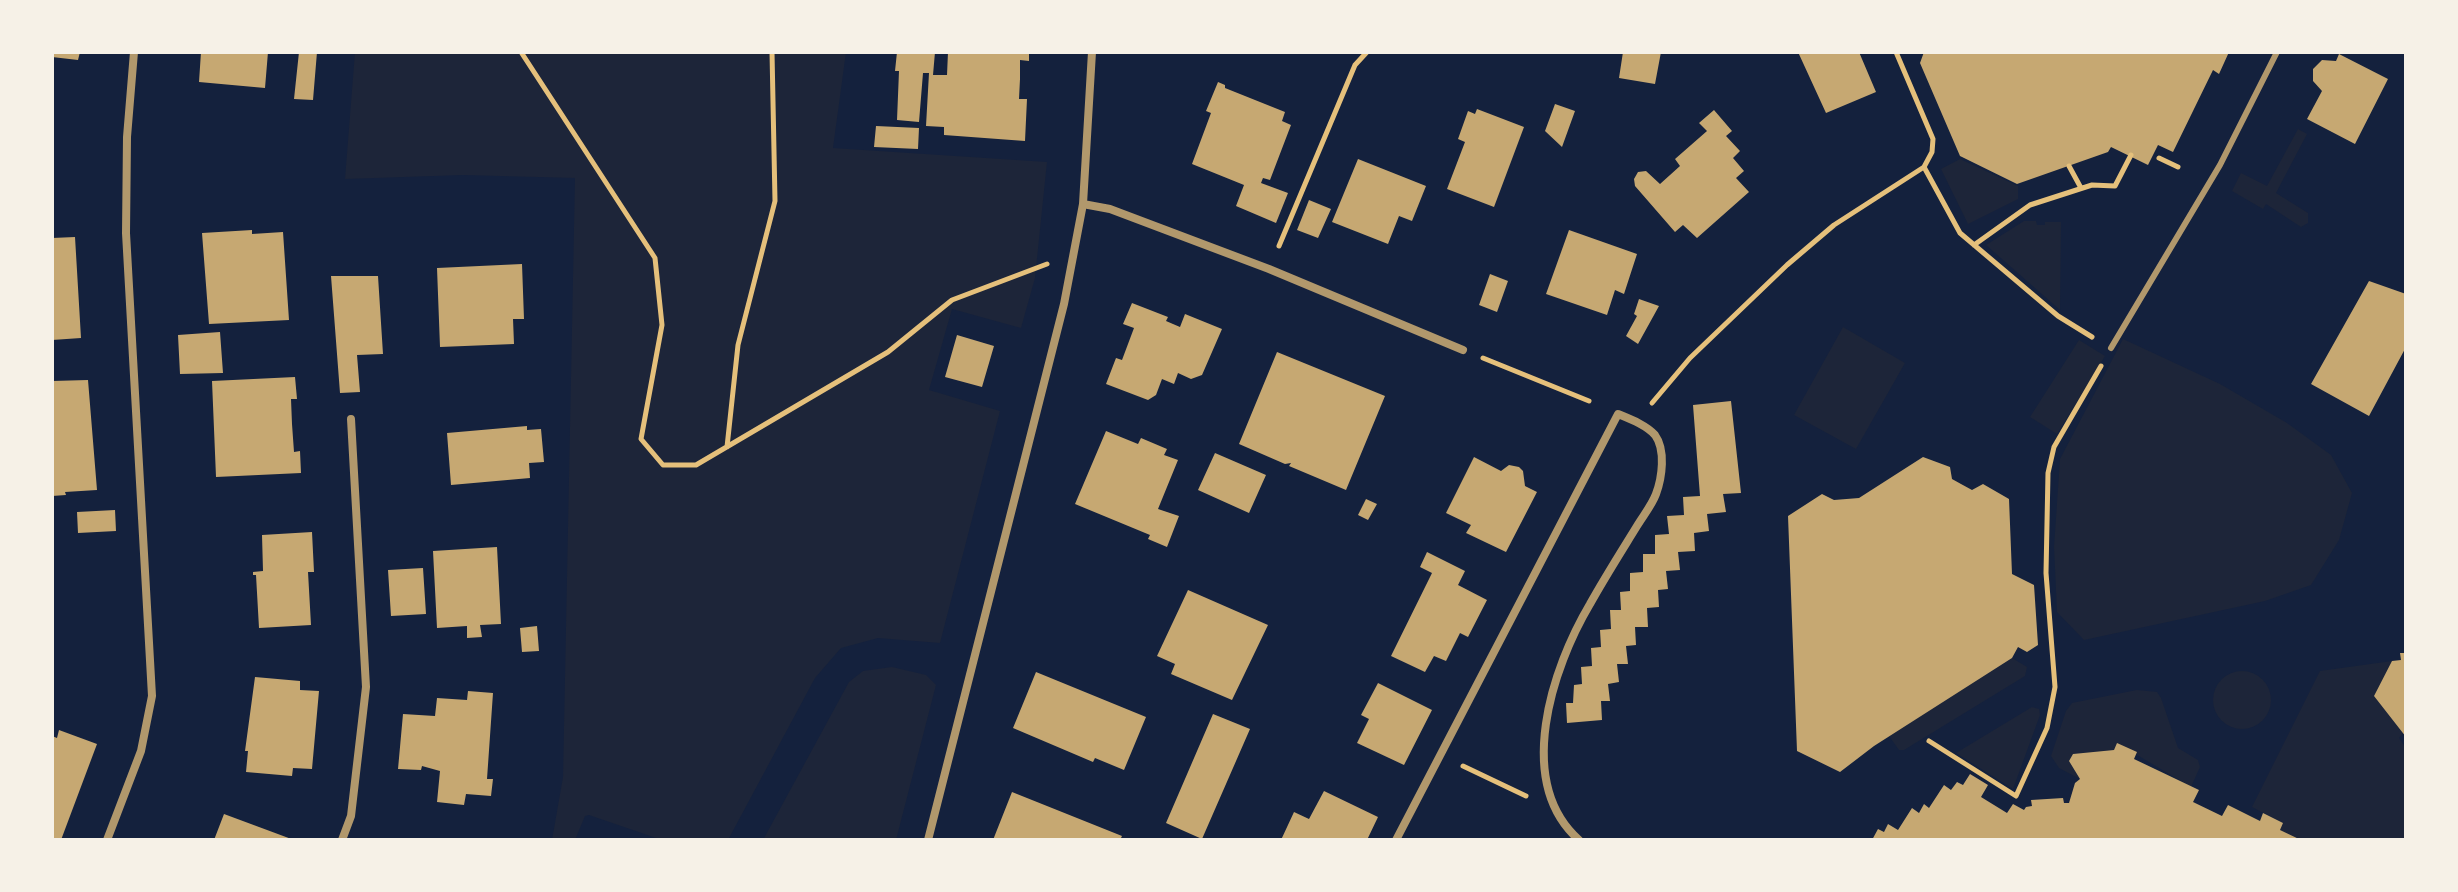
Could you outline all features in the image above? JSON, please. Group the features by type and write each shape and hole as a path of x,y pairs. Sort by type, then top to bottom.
{"street":[{"path":"107,840 141,751 152,696 126,233 127,137 134,52"},
{"path":"928,840 1064,304 1083,204 1092,52"},
{"path":"1083,204 1110,209 1269,269 1463,350"},
{"path":"1396,840 1618,414 1655,435 1661,450 1661,472 1655,496 1588,607 1564,654 1546,719 1543,764 1555,811 1579,840"},
{"path":"342,840 351,816 366,687 351,419"}],"lane":[{"path":"2111,348 2220,165 2277,52"}],"path":[{"path":"521,52 655,258 662,325 641,439 663,465 696,465 888,352 952,300 1047,264"},
{"path":"727,447 738,345 775,201 772,52"},
{"path":"1269,269 1355,65 1367,52"},
{"path":"1638,423 1671,379 1742,305 1834,225 1924,167 1932,152 1933,139 1896,52"},
{"path":"1974,245 2030,205 2092,185 2115,186 2131,155"},
{"path":"2159,158 2178,167"},
{"path":"2069,166 2081,188"},
{"path":"1924,167 1960,233 2058,316 2111,348 2054,447 2048,473 2046,573 2055,687 2047,728 2016,796 1929,741"},
{"path":"1463,350 1589,401"},
{"path":"1440,754 1555,811"}],"shaded area":[{"path":"355,52 846,52 833,148 1047,162 1035,278 1021,328 952,309 929,390 1000,411 940,643 878,638 841,648 815,678 728,840 662,840 589,815 585,816 575,840 552,840 563,777 575,178 463,175 345,179"},
{"path":"2298,129 2307,134 2276,193 2308,213 2308,223 2301,227 2266,204 2263,209 2232,191 2241,173 2267,186"},
{"path":"1960,159 2018,186 2018,199 1968,224 1941,169"},
{"path":"2024,221 2036,221 2037,225 2061,222 2060,310 1986,245"},
{"path":"1843,327 1905,363 1856,449 1794,415"},
{"path":"2123,339 2220,384 2287,423 2331,455 2352,493 2339,540 2311,585 2265,601 2084,640 2057,612 2054,547 2060,459"},
{"path":"2079,340 2105,356 2057,434 2030,417"},
{"path":"2012,658 2027,667 2025,676 1904,750 1899,750 1889,736"},
{"path":"2392,661 2374,696 2403,733 2399,738 2406,748 2406,839 2301,840 2280,830 2283,823 2252,807 2320,671"},
{"path":"892,667 926,675 936,685 896,840 763,840 849,682 863,671"},
{"path":"2242,671 2253,673 2262,680 2269,689 2269,711 2262,720 2253,727 2242,729 2231,727 2222,720 2215,711 2213,700 2215,689 2222,680 2231,673"},
{"path":"2137,690 2157,692 2178,748 2198,760 2200,767 2191,787 2117,743 2114,750 2073,754 2069,761 2080,779 2059,768 2051,756 2066,711 2072,703"},
{"path":"2032,707 2039,709 2040,715 2013,789 1956,753"}],"building":[{"path":"52,52 80,52 78,60 52,57"},
{"path":"201,52 268,52 265,88 199,82"},
{"path":"299,52 317,52 313,100 294,99"},
{"path":"897,52 935,52 933,75 947,75 948,52 1029,52 1029,61 1020,60 1019,99 1027,99 1025,141 944,135 944,127 926,126 929,73 923,73 919,122 897,120"},
{"path":"1623,52 1661,52 1655,84 1619,78"},
{"path":"1798,52 1859,52 1876,92 1826,113"},
{"path":"1924,52 2229,52 2219,74 2213,70 2173,152 2158,145 2148,165 2111,147 2108,152 2017,184 1960,156 1920,63"},
{"path":"2339,54 2388,79 2355,144 2307,119 2322,91 2313,81 2313,69 2322,60 2336,61"},
{"path":"1218,82 1225,88 1285,112 1282,121 1291,125 1270,180 1263,178 1261,183 1288,193 1276,223 1236,206 1244,185 1192,164 1211,113 1206,111"},
{"path":"1555,104 1575,111 1562,147 1545,131"},
{"path":"1477,109 1524,127 1494,207 1447,189 1465,142 1458,139 1468,111 1475,114"},
{"path":"1714,110 1732,131 1726,136 1740,151 1733,158 1744,171 1736,178 1749,192 1697,238 1683,225 1675,232 1635,186 1634,179 1638,172 1646,171 1660,184 1680,166 1675,159 1707,131 1699,123"},
{"path":"876,126 919,128 918,149 874,147"},
{"path":"1358,159 1426,186 1412,221 1399,216 1388,244 1332,222"},
{"path":"1309,200 1331,209 1318,238 1297,230"},
{"path":"252,230 252,234 283,232 289,320 209,324 202,233"},
{"path":"1569,230 1637,254 1624,294 1615,290 1607,315 1546,294"},
{"path":"75,237 81,338 52,340 52,238"},
{"path":"522,264 524,319 513,319 514,344 440,347 437,268"},
{"path":"1490,274 1508,281 1497,312 1479,305"},
{"path":"331,276 378,276 383,354 357,355 360,392 340,393"},
{"path":"2369,281 2406,294 2406,347 2369,416 2311,384"},
{"path":"1639,299 1659,306 1638,344 1626,336 1637,316 1634,314"},
{"path":"1132,303 1168,317 1166,321 1180,327 1185,314 1222,329 1202,375 1191,379 1178,373 1174,384 1162,379 1156,395 1148,400 1106,384 1116,358 1122,360 1134,328 1123,324"},
{"path":"220,332 223,373 180,374 178,335"},
{"path":"957,335 994,346 982,387 945,377"},
{"path":"1277,352 1385,396 1346,490 1289,466 1291,463 1285,464 1239,444"},
{"path":"295,377 297,399 291,399 292,424 294,452 300,451 301,473 216,477 212,381"},
{"path":"88,380 97,490 52,496 52,381"},
{"path":"1731,401 1741,493 1723,494 1726,512 1707,514 1709,531 1694,533 1695,551 1678,552 1680,570 1666,571 1668,589 1658,590 1659,607 1647,608 1648,627 1635,627 1636,645 1626,646 1628,664 1617,664 1619,682 1608,684 1610,701 1601,701 1602,720 1567,723 1566,703 1573,703 1574,685 1582,684 1581,667 1592,666 1591,648 1601,647 1600,630 1611,629 1610,610 1621,610 1620,592 1630,591 1630,573 1643,572 1643,554 1655,554 1655,535 1669,534 1667,516 1684,515 1683,497 1700,496 1693,405"},
{"path":"527,426 527,430 541,429 544,462 529,463 530,478 451,485 447,433"},
{"path":"1106,431 1138,444 1141,438 1167,449 1164,455 1178,460 1158,509 1179,516 1167,547 1148,539 1150,535 1075,504"},
{"path":"1215,453 1266,475 1249,513 1198,490"},
{"path":"1474,457 1501,471 1509,465 1519,467 1523,471 1525,486 1537,492 1506,552 1466,533 1471,525 1446,513"},
{"path":"1923,457 1950,467 1952,479 1972,490 1983,484 2009,499 2012,574 2034,585 2038,645 2027,652 2018,647 2012,658 1874,746 1840,772 1797,751 1788,516 1822,494 1834,500 1859,498"},
{"path":"1366,499 1377,504 1368,520 1358,515"},
{"path":"115,510 116,531 78,533 77,512"},
{"path":"312,532 314,572 308,572 311,625 259,628 256,575 253,572 263,571 262,535"},
{"path":"497,547 501,624 480,625 482,637 467,638 467,626 437,628 433,551"},
{"path":"1427,552 1465,571 1458,585 1487,600 1468,637 1460,633 1446,661 1434,656 1425,672 1391,656 1432,573 1420,567"},
{"path":"423,568 426,614 391,616 388,570"},
{"path":"1188,590 1268,625 1232,700 1171,674 1175,664 1157,656"},
{"path":"537,626 539,651 522,652 520,628"},
{"path":"2400,653 2406,653 2406,737 2374,696 2392,661 2401,660"},
{"path":"1036,672 1146,717 1124,770 1095,758 1093,762 1013,728"},
{"path":"255,677 300,681 300,690 319,691 312,769 293,768 292,776 246,772 248,751 245,751"},
{"path":"1378,683 1432,710 1404,765 1357,743 1369,719 1361,715"},
{"path":"468,691 493,693 487,779 493,779 491,796 466,794 464,805 437,802 440,771 422,766 421,770 398,769 403,714 435,716 437,698 467,700"},
{"path":"1213,714 1250,729 1202,839 1166,823"},
{"path":"59,730 97,744 61,840 52,840 52,736 57,738"},
{"path":"2117,743 2137,752 2134,759 2199,790 2193,802 2222,816 2228,805 2260,821 2263,813 2283,823 2280,830 2301,840 1872,840 1878,829 1884,832 1888,824 1898,830 1912,808 1919,813 1924,804 1929,808 1944,785 1951,790 1957,782 1963,785 1970,774 1988,785 1981,797 2007,813 2013,804 2024,810 2032,806 2031,800 2063,798 2064,803 2069,803 2075,783 2080,779 2069,761 2073,754 2114,750"},
{"path":"1324,791 1378,817 1367,840 1281,840 1294,812 1309,819"},
{"path":"1012,792 1122,836 1120,840 993,840"},
{"path":"224,814 294,840 214,840"}]}
